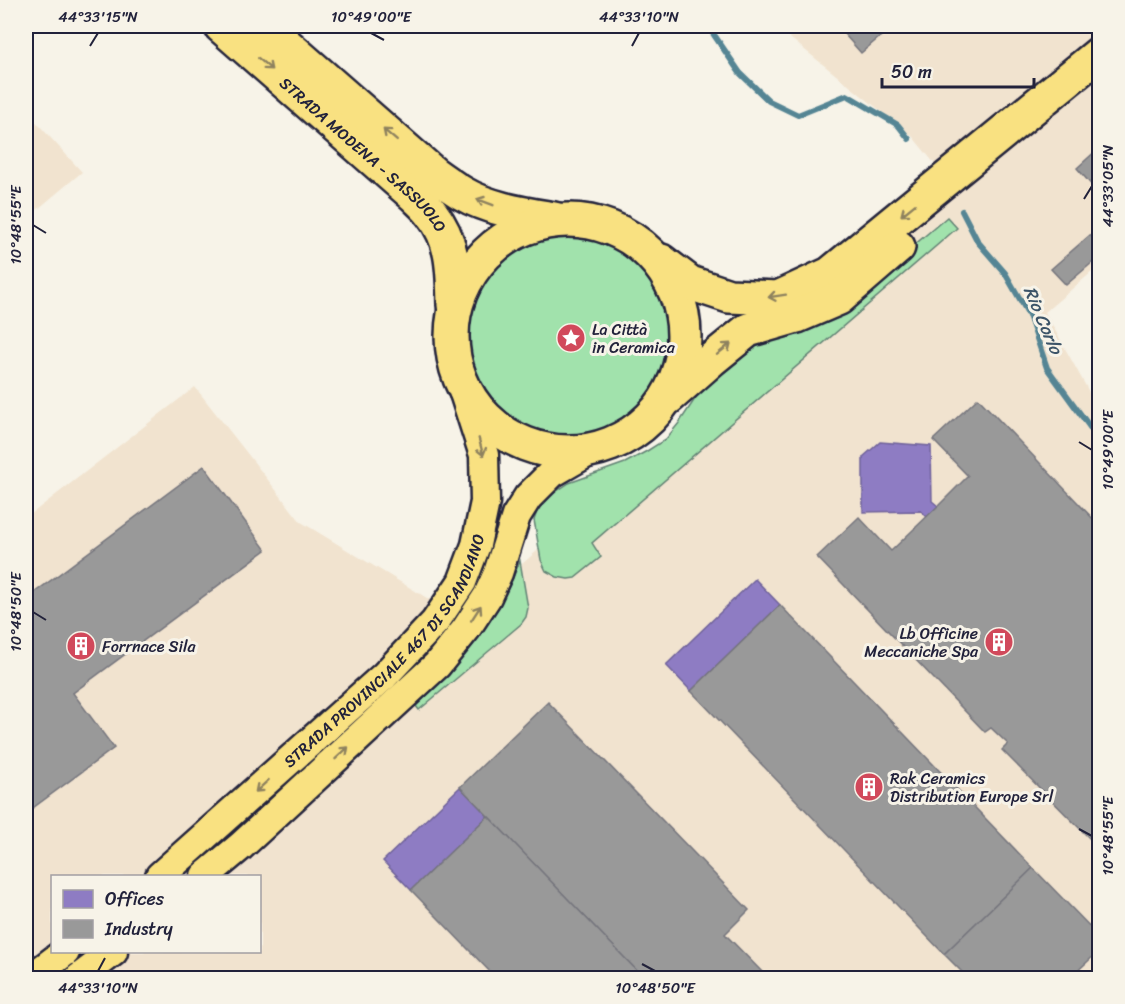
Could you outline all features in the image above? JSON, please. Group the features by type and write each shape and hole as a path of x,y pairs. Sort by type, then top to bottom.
{"highway":[{"name":"STRADA MODENA - SASSUOLO","path":"221,26 432,213 444,234 452,260 454,313"},
{"name":"STRADA MODENA - SASSUOLO","path":"265,26 434,174 464,194 492,206 562,220"},
{"path":"645,249 690,283 729,296 778,298 834,286 1100,53"},
{"path":"664,401 748,330 797,316 994,165 1100,78"},
{"name":"STRADA PROVINCIALE 467 DI SCANDIANO","path":"562,220 587,221 618,231 645,249 664,270 676,294 684,331 680,369 664,401 639,428 615,442 592,450 560,452 526,445 498,429 473,403 457,371 452,347 454,313 464,286 483,257 509,236 528,227 562,220"}],"main road":[{"name":"STRADA PROVINCIALE 467 DI SCANDIANO","path":"161,875 384,676 435,622 462,582 476,545 485,501 484,455 457,371"},
{"name":"STRADA PROVINCIALE 467 DI SCANDIANO","path":"206,875 242,846 437,665 466,629 487,597 498,573 516,516 528,497 552,474 592,450"},
{"path":"31,978 62,953"},
{"path":"79,978 110,953"}],"shaded area":[{"path":"775,26 1099,26 1099,266 1045,312 1099,410 1099,978 26,978 26,518 195,387 301,522 460,618 830,296 958,192 912,136"},
{"path":"26,111 82,172 26,219"}],"green space":[{"path":"947,217 957,228 592,543 601,557 575,578 557,577 546,571 541,560 534,520 538,509 551,495 569,483 625,463 666,439 707,381 753,344 844,305"},
{"path":"570,233 590,235 609,241 643,263 665,297 671,316 673,336 671,356 665,375 643,409 609,431 590,437 570,439 550,437 531,431 497,409 475,375 469,356 467,336 469,316 475,297 497,263 531,241 550,235"},
{"path":"520,561 528,608 526,617 521,624 419,710 416,706 459,661 488,624 500,605"}],"building: Offices":[{"path":"880,442 931,446 932,501 938,506 927,517 921,511 863,512 863,457"},
{"path":"755,579 780,605 691,691 666,665"},
{"path":"460,787 488,816 411,890 383,861"}],"building: Industry":[{"path":"837,26 893,26 861,53"},
{"path":"1100,149 1100,195 1077,168"},
{"path":"1090,235 1100,246 1100,256 1066,285 1051,269"},
{"name":"Lb Officine Meccaniche Spa","path":"978,398 1100,526 1100,849 1002,750 1008,744 991,728 985,732 817,557 859,517 891,551 938,506 968,476 933,440"},
{"name":"Forrnace Sila","path":"204,466 266,550 73,693 114,748 26,813 26,599"},
{"name":"Rak Ceramics Distribution Europe Srl","path":"780,605 1033,868 944,954 691,691"},
{"path":"548,702 749,910 725,934 768,978 644,978 460,787"},
{"path":"488,816 644,978 496,978 411,890"},
{"path":"1033,868 1100,937 1100,950 1070,978 968,978 944,954"}],"waterway":[{"name":"Rio Corlo","path":"708,26 740,73 769,101 798,115 847,95 898,125 909,139"},
{"name":"Rio Corlo","path":"962,211 978,242 1005,273 1029,315 1047,368 1100,441"}],"place":[{"name":"La Città in Ceramica","path":"571,338"},
{"name":"Lb Officine Meccaniche Spa","path":"999,642"},
{"name":"Forrnace Sila","path":"81,646"},
{"name":"Rak Ceramics Distribution Europe Srl","path":"869,787"}]}
